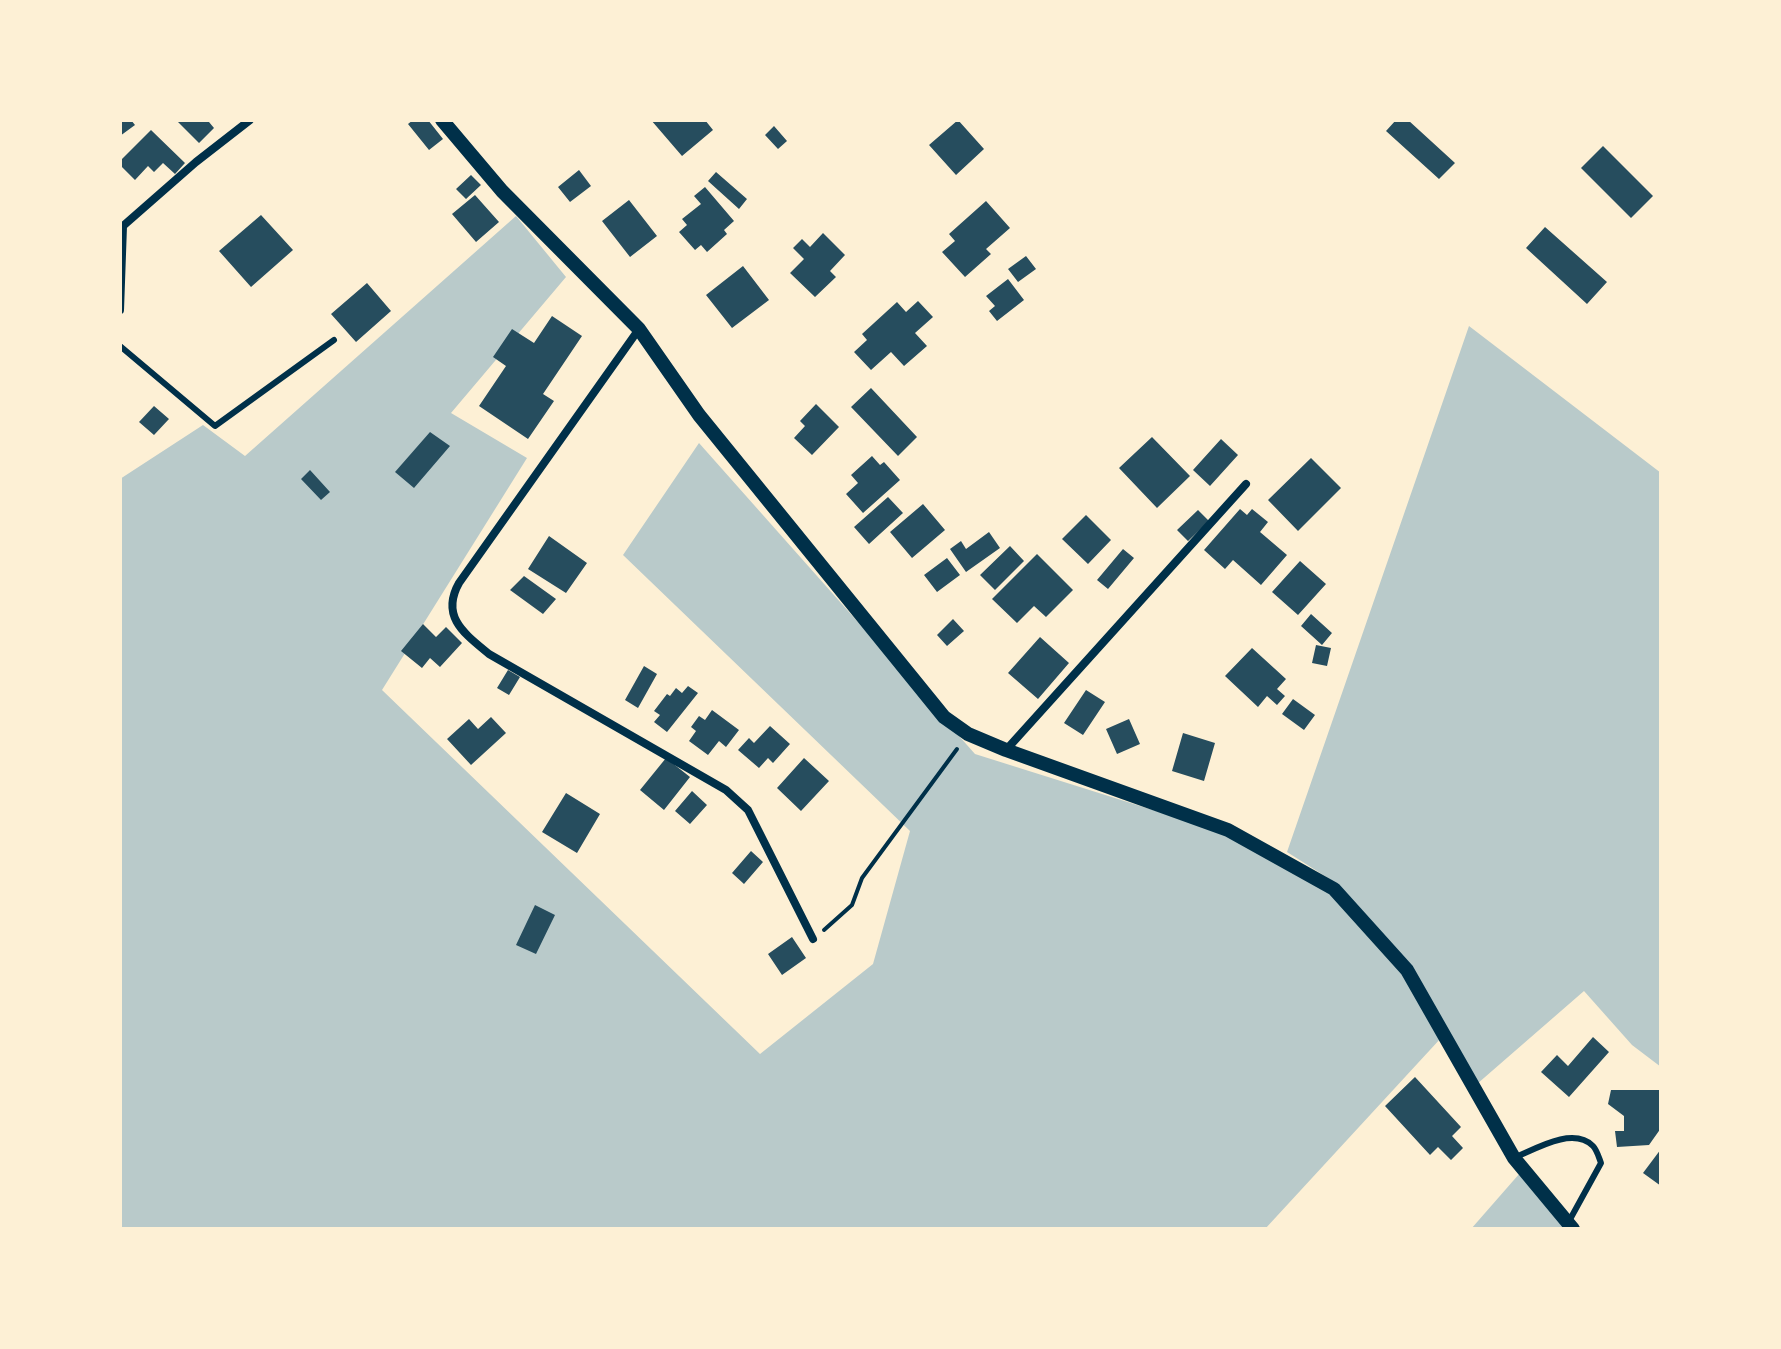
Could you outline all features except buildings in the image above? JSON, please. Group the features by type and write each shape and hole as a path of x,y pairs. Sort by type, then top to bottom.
{"street":[{"path":"120,310 122,225 250,120"},
{"path":"442,120 502,191 639,329 699,415 944,717 968,734 1006,750 1228,830 1334,889 1407,970 1514,1158 1571,1226"},
{"path":"639,329 459,583 453,593 453,614 458,626 489,654 737,799 748,810 813,939"},
{"path":"1006,750 1246,484"}],"lane":[{"path":"120,346 215,426 334,340"},
{"path":"1514,1158 1557,1140 1580,1138 1594,1147 1601,1163 1571,1226"}],"path":[{"path":"813,939 852,905 862,878 968,734"}],"shaded area":[{"path":"516,216 566,277 451,413 527,458 382,690 760,1054 873,964 910,831 623,555 699,443 975,754 1226,833 1330,893 1403,972 1441,1038 1265,1229 120,1229 120,479 203,425 245,456"},
{"path":"1469,326 1661,473 1661,1067 1632,1045 1584,991 1477,1084 1411,966 1339,885 1287,852"},
{"path":"1520,1173 1568,1229 1471,1229"}]}
